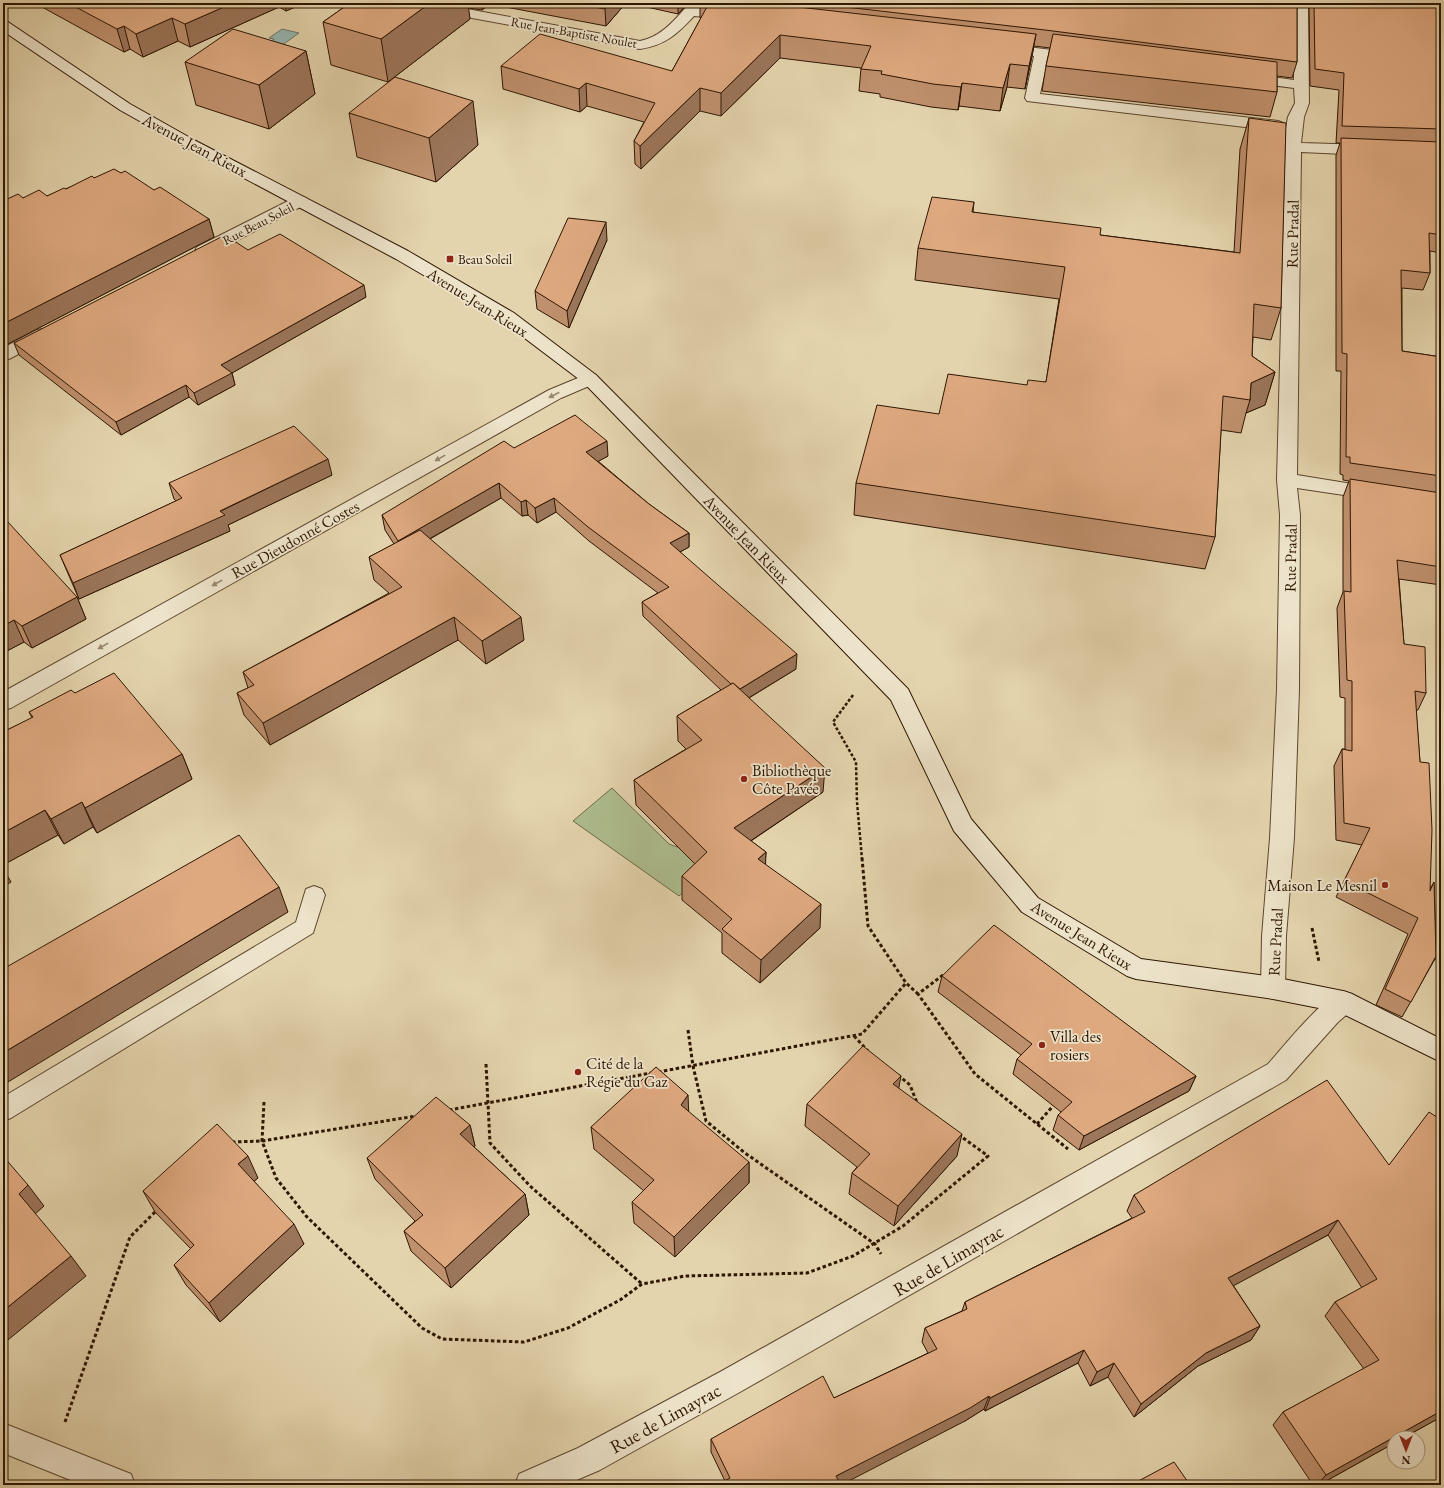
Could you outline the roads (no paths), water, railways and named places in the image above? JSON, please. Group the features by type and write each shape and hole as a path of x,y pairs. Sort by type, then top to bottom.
{"street":[{"name":"Rue Jean-Baptiste Noulet","path":"412,3 640,45 649,44 664,37 693,7"},
{"name":"Rue Pradal","path":"1273,988 1274,936 1282,838 1288,689 1290,515 1287,480 1294,128 1296,117 1302,103 1301,3"},
{"path":"693,7 744,17"},
{"name":"Avenue Jean Rieux","path":"3,25 125,107 417,264 508,317 590,379 900,695 962,825 1030,905 1136,970 1273,988 1343,1002 1441,1051"},
{"path":"987,46 1090,58"},
{"path":"1042,52 1032,98 1294,128"},
{"path":"1231,76 1302,85"},
{"path":"1294,147 1379,151"},
{"name":"Rue Beau Soleil","path":"190,258 300,201"},
{"path":"3,355 58,326"},
{"name":"Rue Dieudonné Costes","path":"3,702 555,394 590,379"},
{"path":"1287,480 1395,496"},
{"name":"Rue de Limayrac","path":"530,1485 589,1459 723,1386 1277,1072 1329,1014 1343,1002"},
{"path":"3,1438 120,1485"}],"lane":[{"path":"3,1110 305,927 314,895"}],"water":[{"path":"282,29 299,33 260,61 270,42 274,39 269,38"}],"place":[{"name":"Beau Soleil","path":"450,259"},
{"name":"Bibliothèque Côte Pavée","path":"744,779"},
{"name":"Maison Le Mesnil","path":"1385,885"},
{"name":"Villa des rosiers","path":"1042,1045"},
{"name":"Cité de la Régie du Gaz","path":"578,1072"}]}
